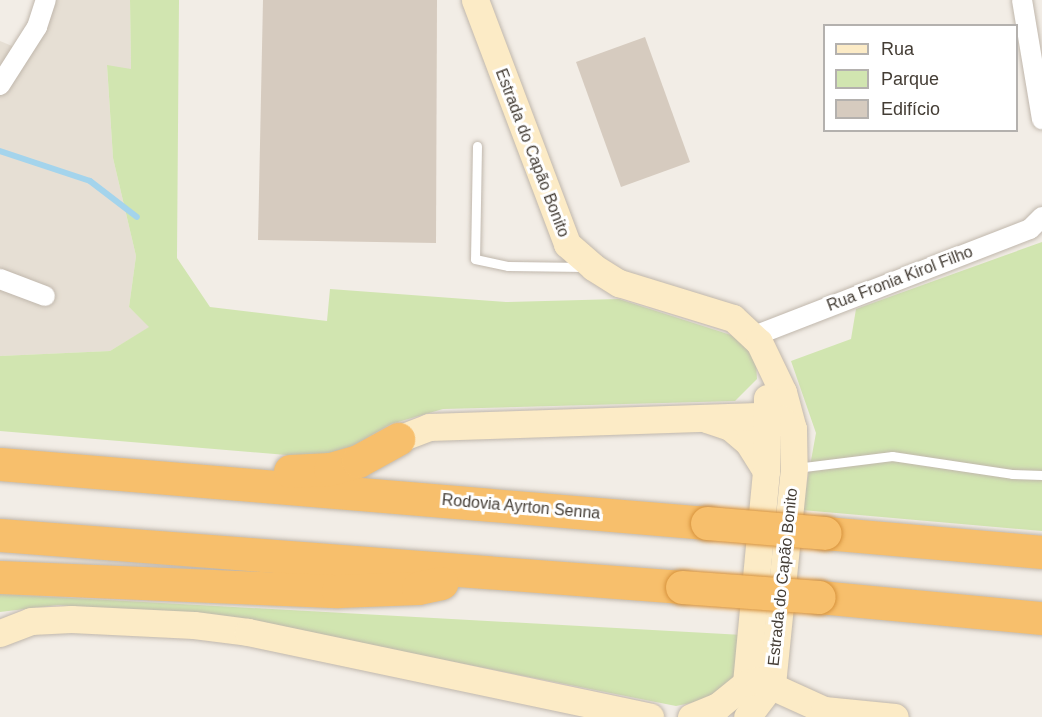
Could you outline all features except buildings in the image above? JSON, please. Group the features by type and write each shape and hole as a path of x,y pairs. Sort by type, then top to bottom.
{"highway":[{"path":"0,450 294,471 330,469 358,461 398,439"},
{"path":"398,439 388,454 390,480 414,498"},
{"name":"Rodovia Ayrton Senna","path":"0,464 934,543 1036,545"},
{"path":"0,535 485,574 819,597 1034,619"},
{"path":"0,577 338,591 418,588 485,574"}],"street":[{"path":"0,85 37,27 46,0"},
{"name":"Estrada do Capão Bonito","path":"475,0 552,210 567,244 593,267 619,283 733,318 754,336 768,367 783,392 793,429 794,468 759,683"},
{"path":"1022,0 1042,119"},
{"name":"Rua Fronia Kirol Filho","path":"754,336 1030,229 1042,217"},
{"path":"0,279 45,296"},
{"name":"Estrada do Capão Bonito","path":"759,683 768,367"},
{"path":"398,439 429,427 766,416 780,418 793,429"},
{"path":"705,419 730,427 748,442 766,471"},
{"path":"0,633 31,621 71,619 215,627 650,717"},
{"path":"691,717 718,706 759,683"},
{"path":"747,717 759,683"},
{"name":"Estrada do Capão Bonito","path":"759,683 814,714 896,717"}],"lane":[{"path":"477,146 475,259 508,266 593,267"},
{"path":"794,468 892,456 1012,474 1042,475"}],"shaded area":[{"path":"52,0 130,0 131,70 107,66 113,158 136,256 129,307 150,327 110,351 0,356 0,41 29,53"}],"green space":[{"path":"130,0 179,0 177,258 210,307 327,321 330,289 506,302 619,299 734,336 748,347 756,363 757,379 735,401 443,409 391,424 346,450 310,457 0,431 0,356 110,351 149,327 129,307 136,256 113,158 107,65 131,69"},
{"path":"1042,242 1042,531 802,510 816,433 791,361 851,339 856,309"},
{"path":"0,594 743,635 734,678 710,699 676,706 233,618 58,605 0,612"}],"waterway":[{"path":"0,151 90,181 137,217"}]}
